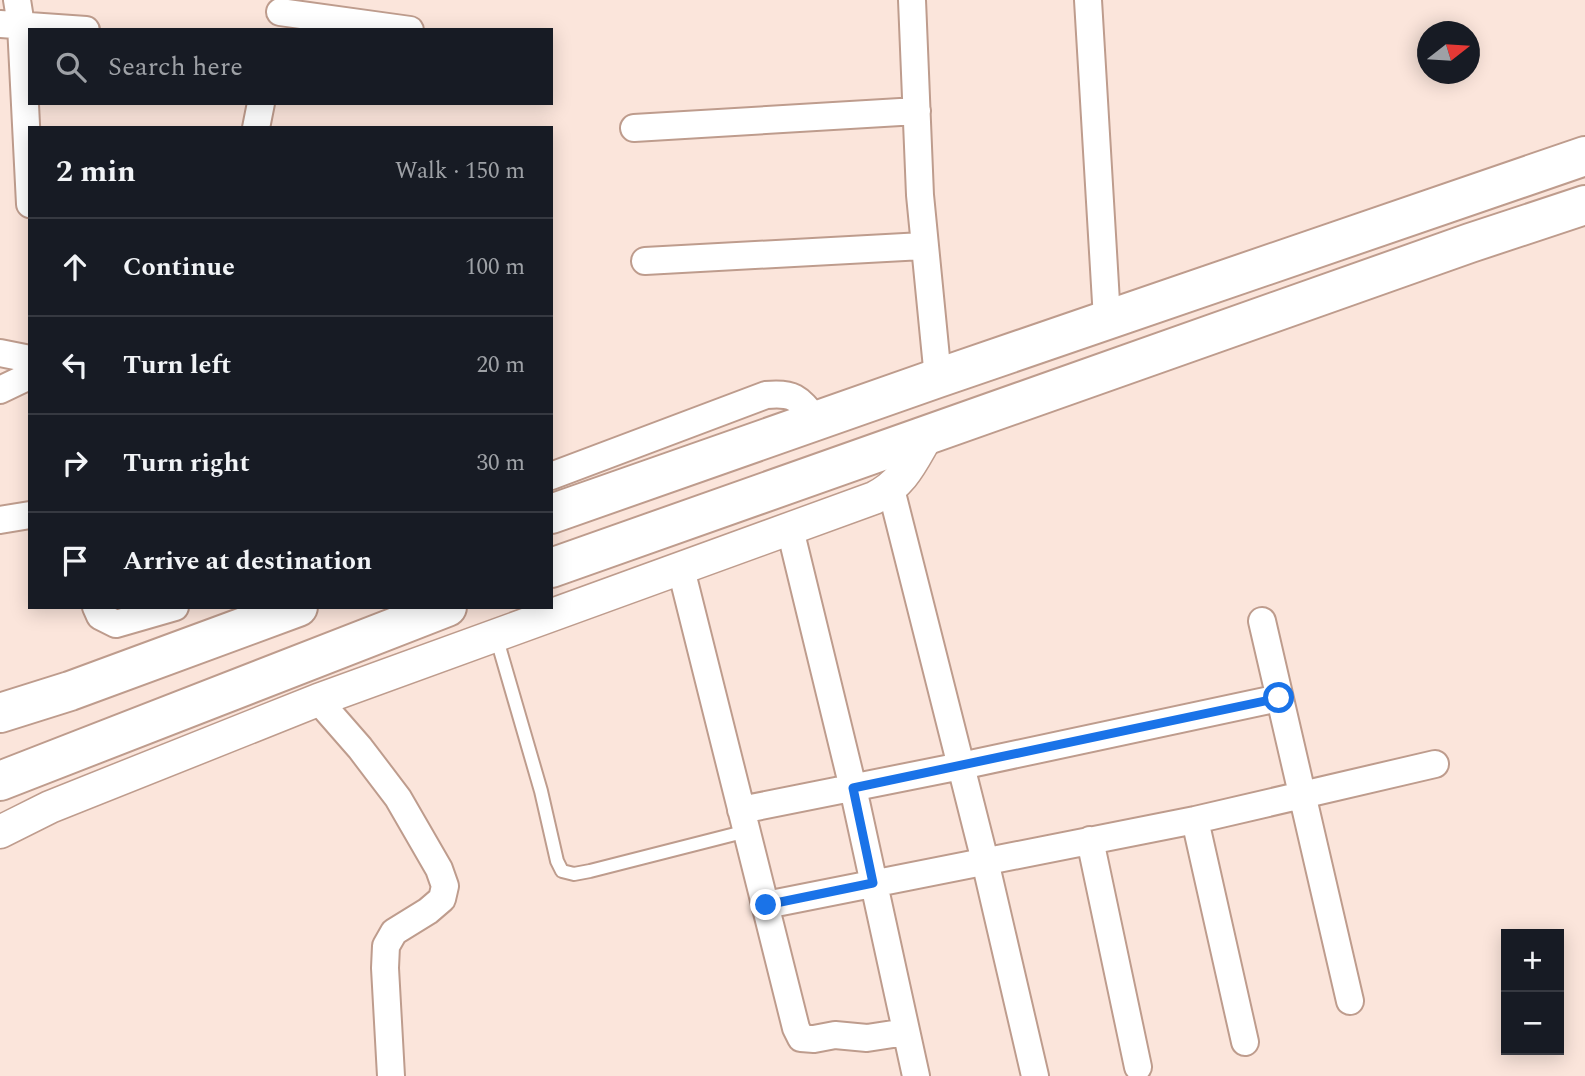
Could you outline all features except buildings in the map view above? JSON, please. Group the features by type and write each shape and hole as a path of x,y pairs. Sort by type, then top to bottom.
{"highway":[{"path":"553,513 1107,319 1585,156"},
{"path":"553,567 1585,205"},
{"path":"0,713 69,691 293,609"},
{"path":"0,781 442,609"}],"street":[{"path":"912,0 923,246 938,378"},
{"path":"1088,0 1107,319"},
{"path":"279,14 394,28"},
{"path":"28,183 12,16 75,28"},
{"path":"256,126 261,105"},
{"path":"634,128 917,111"},
{"path":"645,261 923,246"},
{"path":"0,353 28,359"},
{"path":"0,390 23,379 28,373"},
{"path":"553,475 766,395 783,393 800,399 816,420"},
{"path":"0,832 50,807 318,700 874,498 891,489 901,479 929,434"},
{"path":"891,489 985,861 1035,1076"},
{"path":"0,520 28,515"},
{"path":"790,528 853,788 916,1076"},
{"path":"681,569 796,1028 802,1038 814,1040 835,1035 867,1038 906,1032"},
{"path":"97,609 100,616 116,624 167,609"},
{"path":"1262,621 1349,1001"},
{"path":"744,821 853,788 1279,698"},
{"path":"318,700 360,748 398,798 439,869 445,886 442,899 394,932 386,946 391,1076"},
{"path":"766,905 1195,820 1435,764"},
{"path":"1195,820 1245,1042"},
{"path":"1090,840 1138,1068"}],"lane":[{"path":"496,635 541,791 556,861 562,871 573,874 590,870 744,821"}],"route":[{"path":"766,905 873,883 853,788 1279,698"}]}
